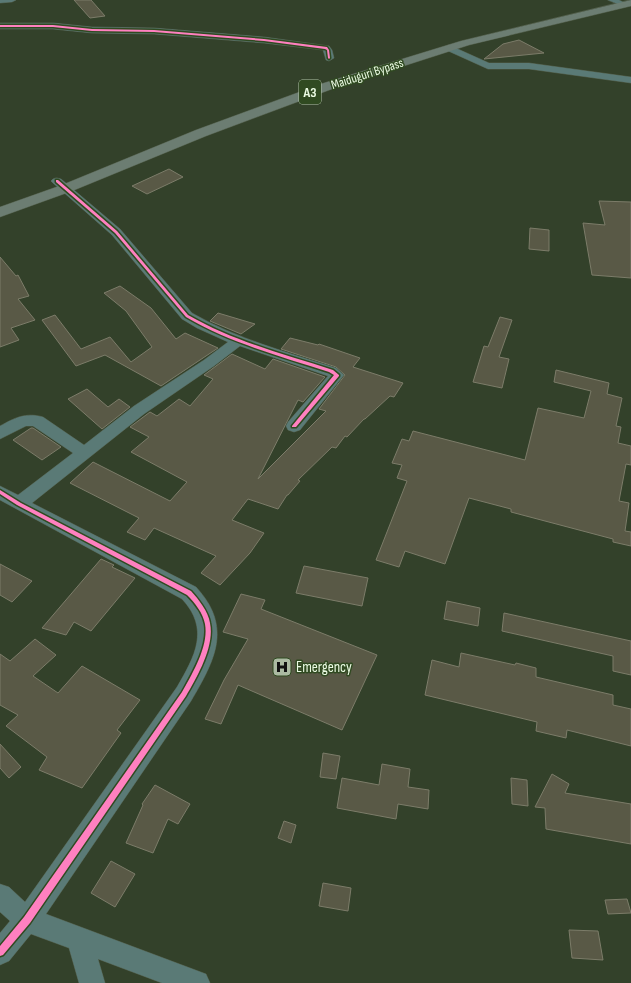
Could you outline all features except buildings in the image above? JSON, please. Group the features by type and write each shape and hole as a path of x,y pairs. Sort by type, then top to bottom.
{"highway":[{"name":"Maiduguri Bypass","path":"0,201 62,184 328,86 449,48 621,2"},
{"name":"Maiduguri Bypass","path":"0,212 198,126 371,64 506,26 621,2"}],"street":[{"path":"0,1 12,0"},
{"path":"0,26 53,26 92,30 154,30 264,40 326,48 328,50 329,58"},
{"path":"449,48 488,66 529,66 631,80"},
{"path":"62,184 116,232 187,316 200,324 239,340 331,371 338,375 294,426"},
{"path":"19,504 139,410 209,363 239,340"},
{"path":"0,433 24,420 31,419 37,421 84,453"},
{"path":"0,492 19,504 189,594 199,603 208,626 201,665 184,694 27,920 0,952"},
{"path":"0,896 27,920 198,983"},
{"path":"78,939 92,983"}],"cycle path":[{"path":"0,26 53,26 92,30 154,31 264,40 326,48 328,50 329,58"},
{"path":"57,181 116,232 187,316 219,333 276,354 331,371 337,375 294,426"},
{"path":"0,492 19,504 189,593 202,609 208,624 204,654 197,671 184,694 27,920 0,952"}],"place":[{"name":"Emergency","path":"282,667"}]}
